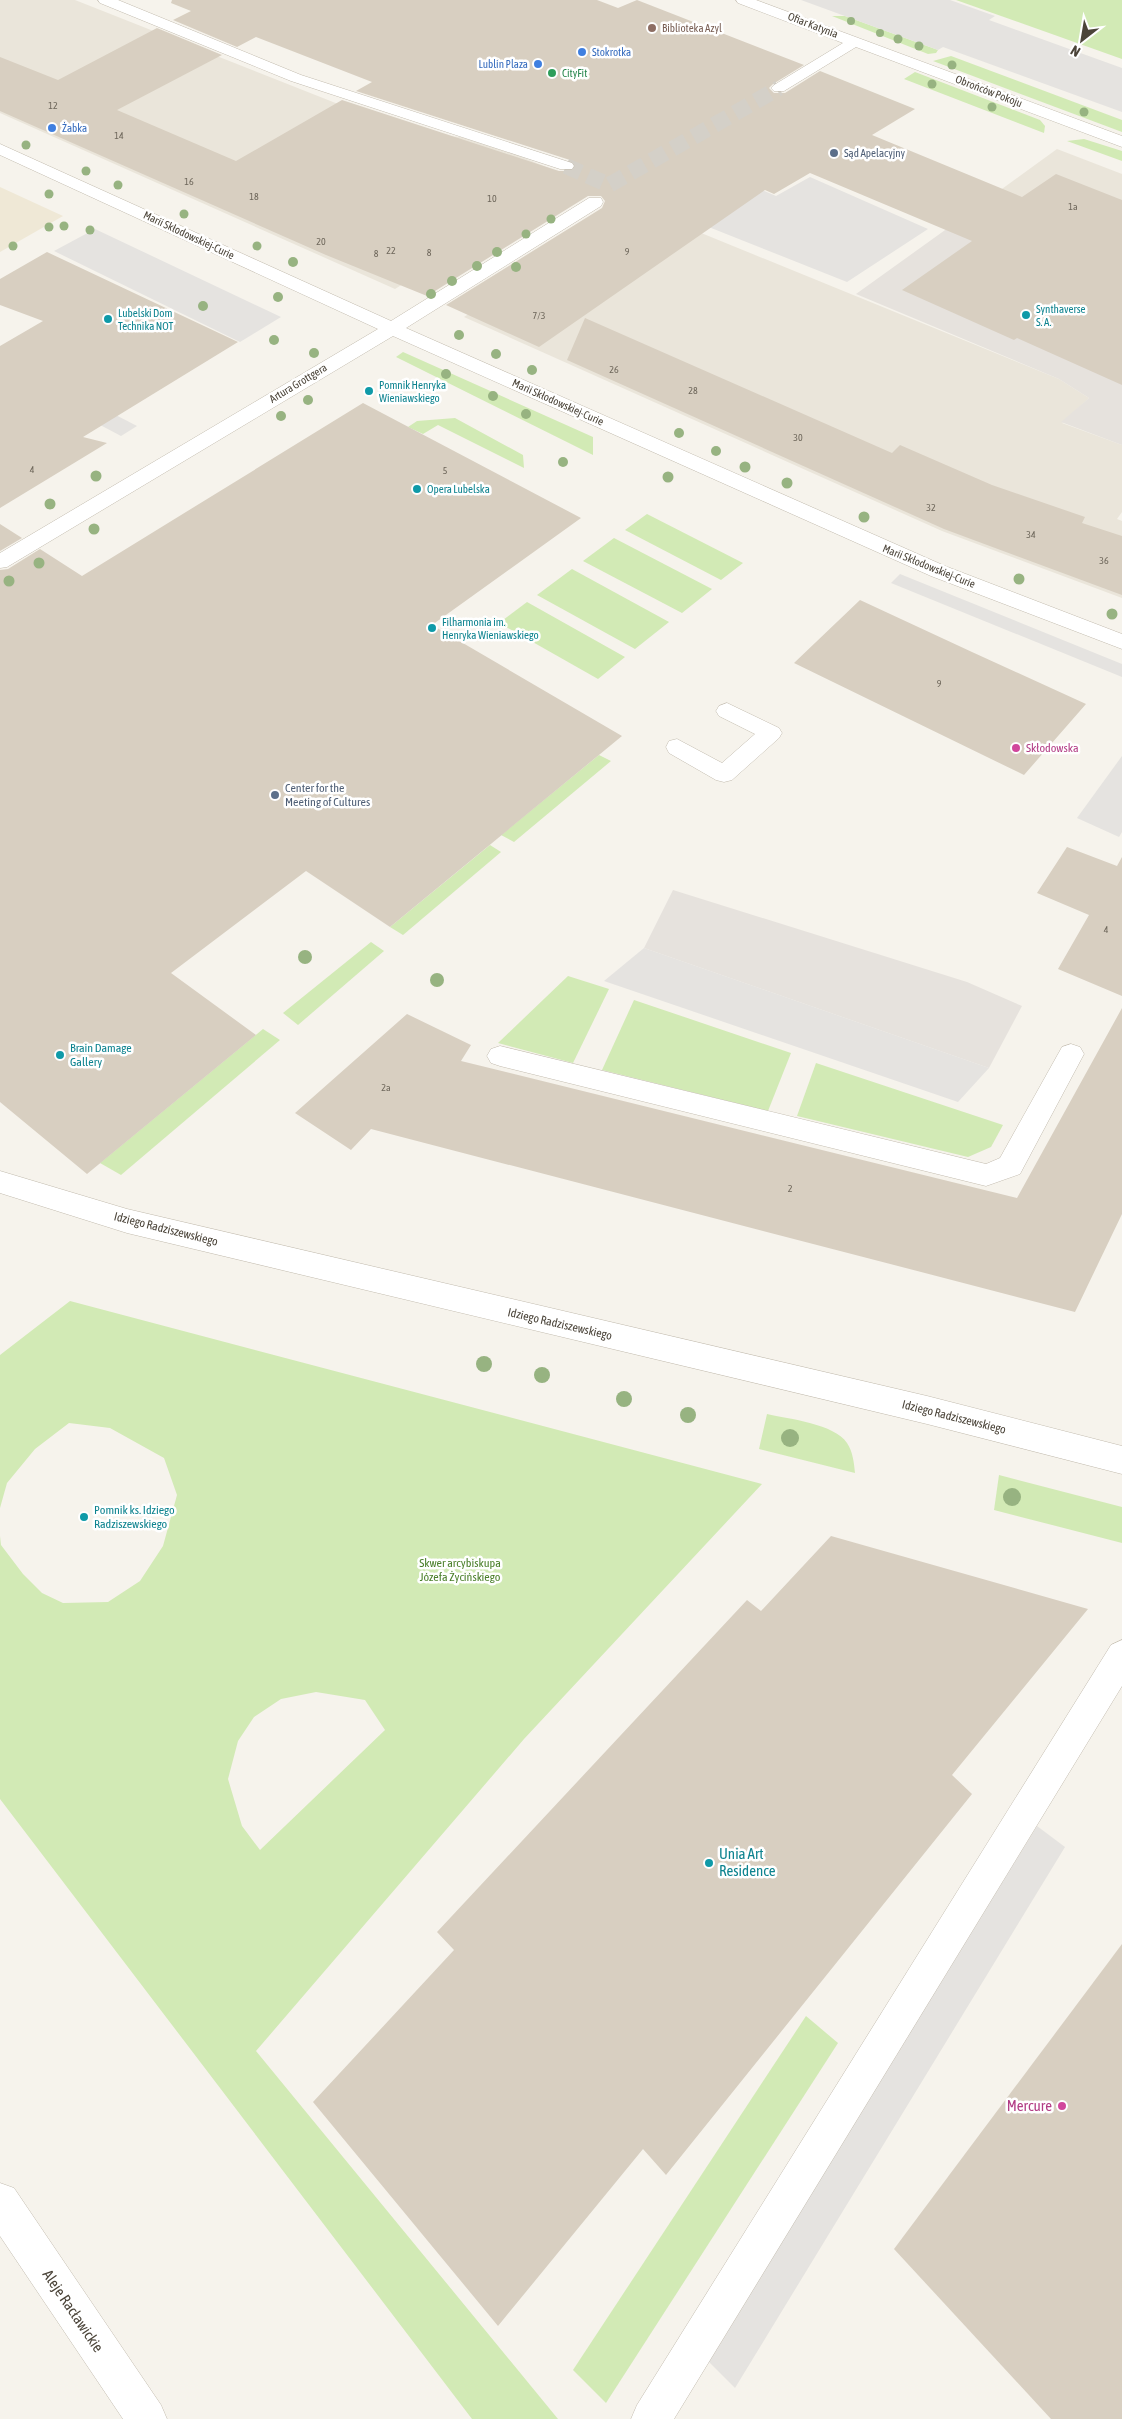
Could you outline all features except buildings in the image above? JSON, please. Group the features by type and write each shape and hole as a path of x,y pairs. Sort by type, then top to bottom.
{"street":[{"path":"105,0 296,78 566,166"},
{"name":"Ofiar Katynia","path":"743,0 856,41"},
{"path":"779,88 856,41"},
{"name":"Obrońców Pokoju","path":"856,41 1122,142"},
{"name":"Marii Skłodowskiej-Curie","path":"0,149 391,328 938,571 1122,642"},
{"name":"Artura Grottgera","path":"0,562 428,307 595,202"},
{"path":"677,747 724,774 771,733 727,711"},
{"path":"500,1056 986,1175 1010,1166 1071,1054"},
{"name":"Idziego Radziszewskiego","path":"0,1182 127,1221 927,1410 1122,1460"},
{"path":"651,2419 1117,1675"},
{"name":"Aleje Racławickie","path":"0,2202 147,2419"}],"shaded area":[{"path":"0,0 75,0 419,136 475,137 572,178 395,289 0,113"},
{"path":"801,0 950,0 995,16 989,20 1122,68 1122,112 943,47 938,50"},
{"path":"1057,149 1122,174 1122,271 973,210"},
{"path":"810,177 928,229 847,282 676,214 736,179 776,196"},
{"path":"0,187 63,216 0,252"},
{"path":"635,206 1059,379 1089,398 1062,423 1122,445 1122,512 1117,519 1122,521 1122,598 942,531 464,317"},
{"path":"973,210 1122,271 1122,445 1061,422 1089,398 1059,379 856,294"},
{"path":"95,229 281,317 240,342 54,251"},
{"path":"0,355 137,426 121,436 0,372"},
{"path":"900,574 1122,664 1122,677 891,583"},
{"path":"1122,756 1122,832 1119,837 1077,818"},
{"path":"673,890 967,982 1022,1006 989,1068 644,948"},
{"path":"644,948 989,1068 958,1102 604,981"},
{"path":"1037,1826 1065,1847 735,2388 706,2359"}],"green space":[{"path":"956,0 1122,0 1122,59"},
{"path":"832,16 845,16 938,50 936,53 928,54"},
{"path":"951,56 1122,120 1122,132 933,61"},
{"path":"915,72 1040,120 1045,126 1044,133 904,79"},
{"path":"1084,139 1122,151 1122,161 1067,141"},
{"path":"403,352 593,437 593,455 396,357"},
{"path":"455,418 523,455 524,468 438,425 423,434 408,427 417,421"},
{"path":"647,514 743,563 721,580 625,530"},
{"path":"614,538 712,589 682,613 583,561"},
{"path":"572,569 669,622 635,649 537,595"},
{"path":"527,602 625,657 598,679 499,623"},
{"path":"599,755 611,761 514,842 501,835"},
{"path":"490,845 501,852 403,935 390,927"},
{"path":"371,942 384,951 298,1025 283,1013"},
{"path":"568,976 609,989 573,1063 498,1043"},
{"path":"634,1000 791,1053 768,1111 602,1070"},
{"path":"263,1029 280,1040 121,1175 100,1163"},
{"path":"816,1063 1003,1125 991,1147 968,1157 797,1116"},
{"name":"Skwer arcybiskupa Józefa Życińskiego","path":"70,1301 762,1484 524,1739 256,2051 558,2419 472,2419 0,1799 0,1536 1,1545 23,1574 42,1593 63,1603 108,1602 140,1581 163,1546 177,1495 164,1458 110,1428 69,1423 35,1449 7,1483 0,1508 0,1355","holes":["316,1692 365,1700 385,1730 260,1850 242,1826 228,1779 238,1741 254,1717 281,1699"]},
{"path":"767,1414 811,1423 833,1431 847,1443 851,1450 855,1473 759,1449"},
{"path":"999,1475 1122,1507 1122,1543 994,1510"},
{"path":"806,2016 838,2043 606,2403 573,2370"}],"tunnel":[{"path":"566,166 609,185 779,88"}],"place":[{"name":"Biblioteka Azyl","path":"652,28"},
{"name":"Stokrotka","path":"582,52"},
{"name":"Lublin Plaza","path":"538,64"},
{"name":"CityFit","path":"552,73"},
{"name":"Żabka","path":"52,128"},
{"name":"Sąd Apelacyjny","path":"834,153"},
{"name":"Synthaverse S. A.","path":"1026,315"},
{"name":"Lubelski Dom Technika NOT","path":"108,319"},
{"name":"Pomnik Henryka Wieniawskiego","path":"369,391"},
{"name":"Opera Lubelska","path":"417,489"},
{"name":"Filharmonia im. Henryka Wieniawskiego","path":"432,628"},
{"name":"Skłodowska","path":"1016,748"},
{"name":"Center for the Meeting of Cultures","path":"275,795"},
{"name":"Brain Damage Gallery","path":"60,1055"},
{"name":"Pomnik ks. Idziego Radziszewskiego","path":"84,1517"},
{"name":"Unia Art Residence","path":"709,1863"},
{"name":"Mercure","path":"1062,2106"}]}
